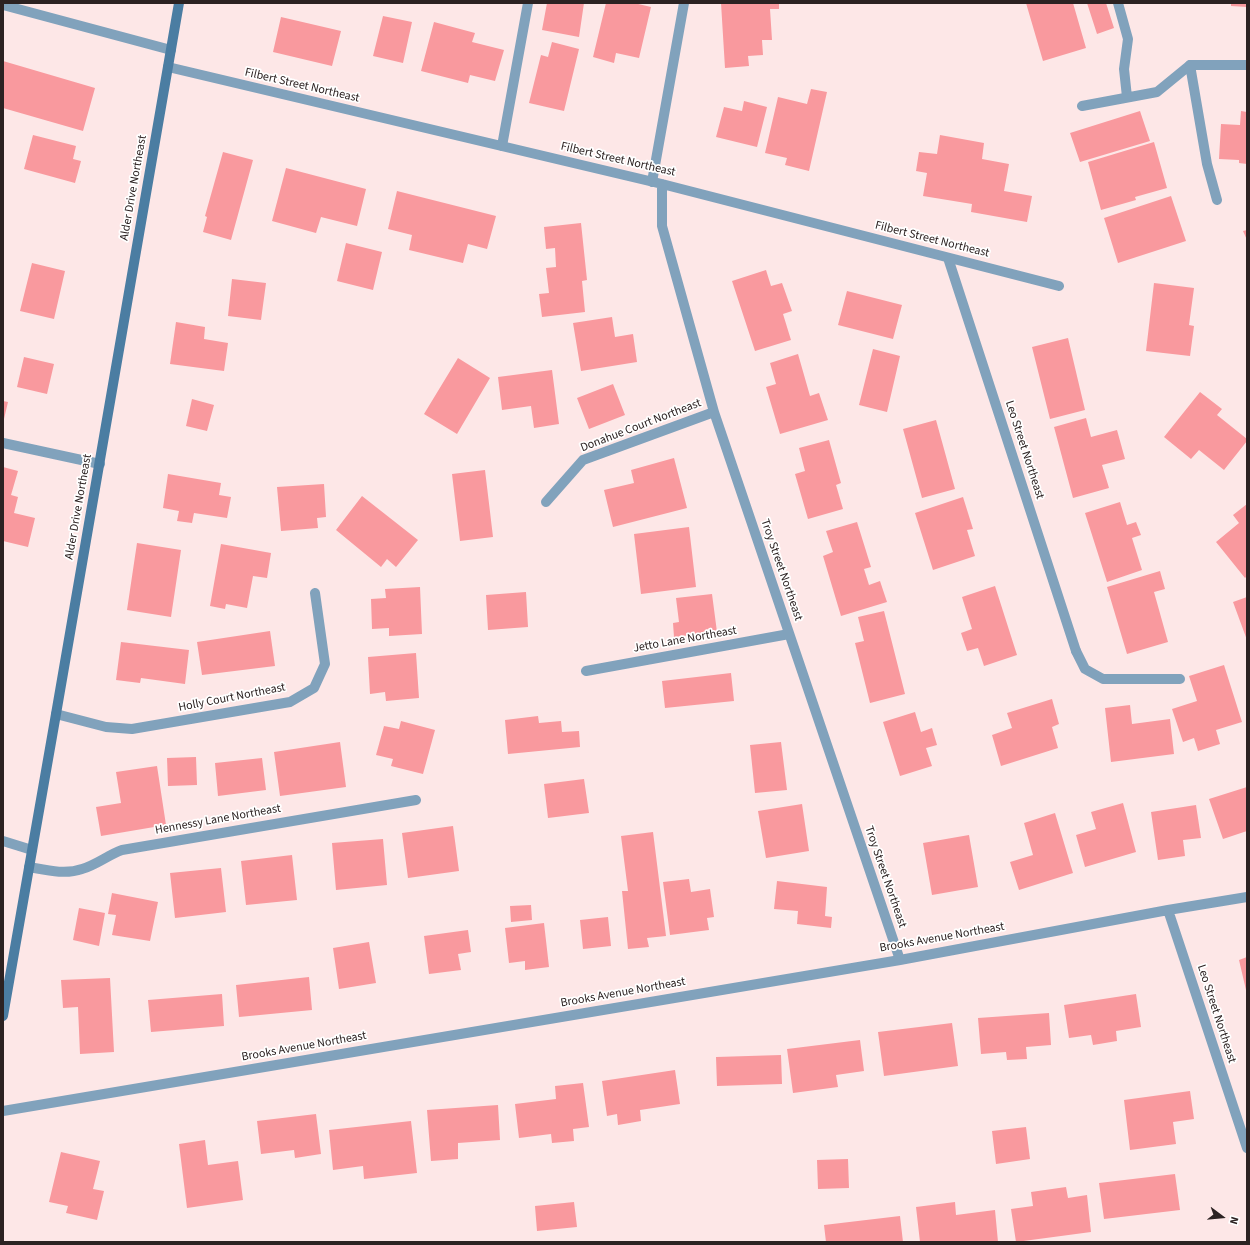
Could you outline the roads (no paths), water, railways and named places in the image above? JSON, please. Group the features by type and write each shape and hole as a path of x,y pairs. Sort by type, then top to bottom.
{"street":[{"name":"Alder Drive Northeast","path":"3,1016 179,3"},
{"path":"502,146 528,3"},
{"name":"Troy Street Northeast","path":"684,3 657,183 662,226 714,412 900,960"},
{"path":"1118,3 1128,39 1124,69 1128,97"},
{"path":"3,5 171,50"},
{"path":"1190,65 1207,164 1217,200"},
{"path":"1082,106 1157,92 1190,65 1247,65"},
{"name":"Filbert Street Northeast","path":"168,67 657,183 1059,286"},
{"name":"Leo Street Northeast","path":"948,258 1076,651 1085,669 1103,679 1180,679"},
{"name":"Donahue Court Northeast","path":"546,502 583,460 714,412"},
{"path":"3,443 100,464"},
{"name":"Holly Court Northeast","path":"56,714 106,727 132,730 290,702 314,688 325,664 315,593"},
{"name":"Jetto Lane Northeast","path":"586,671 789,634"},
{"name":"Hennessy Lane Northeast","path":"29,867 55,871 75,871 83,869 122,850 416,800"},
{"path":"3,841 32,850"},
{"name":"Brooks Avenue Northeast","path":"3,1111 900,960 1168,910 1247,898"},
{"name":"Leo Street Northeast","path":"1168,910 1247,1148"}]}
